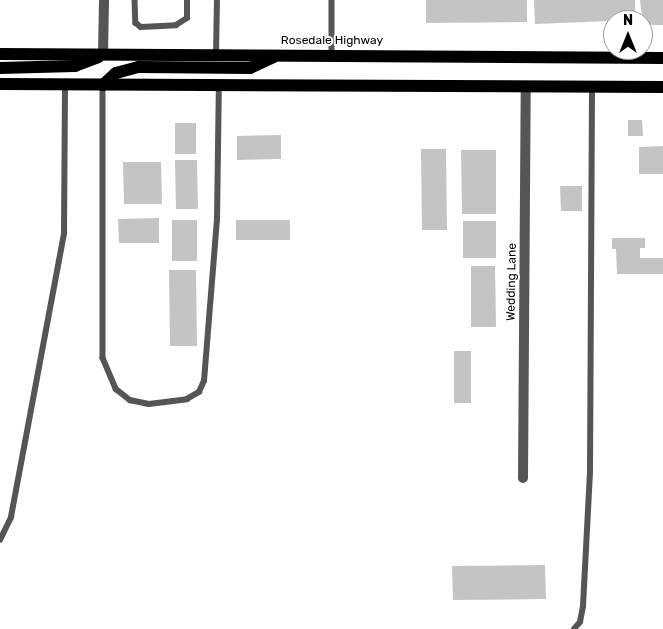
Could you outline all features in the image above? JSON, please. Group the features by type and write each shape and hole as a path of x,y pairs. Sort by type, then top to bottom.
{"main road":[{"name":"Rosedale Highway","path":"0,54 663,58"},
{"path":"0,68 75,66 104,54"},
{"path":"103,85 116,73 127,69 250,68 278,55"},
{"path":"0,84 663,87"}],"street":[{"path":"104,0 104,54"},
{"name":"Wedding Lane","path":"523,478 526,86"}],"lane":[{"path":"135,0 136,23 141,27 176,24 187,18 187,0"},
{"path":"216,55 217,0"},
{"path":"332,0 332,55"},
{"path":"0,540 11,517 64,233 65,85"},
{"path":"103,85 102,358 116,389 130,400 149,404 187,399 198,392 204,381 217,220 219,85"},
{"path":"574,629 580,622 583,606 590,473 592,87"}],"building":[{"path":"426,0 527,0 527,22 426,23"},
{"path":"534,0 635,0 635,10 603,10 603,21 535,24"},
{"path":"640,0 663,0 663,25 653,25 653,10 641,10"},
{"path":"628,120 642,120 643,136 628,136"},
{"path":"175,123 196,123 196,154 175,154"},
{"path":"281,135 281,159 237,160 237,136"},
{"path":"663,146 663,174 639,174 639,147"},
{"path":"421,149 446,149 447,230 422,230"},
{"path":"461,150 496,150 496,214 462,214"},
{"path":"175,160 197,160 198,209 176,209"},
{"path":"123,162 161,162 162,204 124,204"},
{"path":"560,186 582,186 582,211 561,211"},
{"path":"159,218 159,243 119,243 118,219"},
{"path":"172,220 197,220 197,261 172,261"},
{"path":"236,220 290,220 290,240 236,240"},
{"path":"463,221 496,221 496,258 463,258"},
{"path":"612,238 645,238 645,248 640,248 640,258 663,258 663,274 617,274 616,249 612,249"},
{"path":"471,266 495,266 496,327 471,327"},
{"path":"169,270 196,270 197,346 170,346"},
{"path":"454,351 471,351 471,403 454,403"},
{"path":"545,565 546,599 453,600 452,566"}]}
